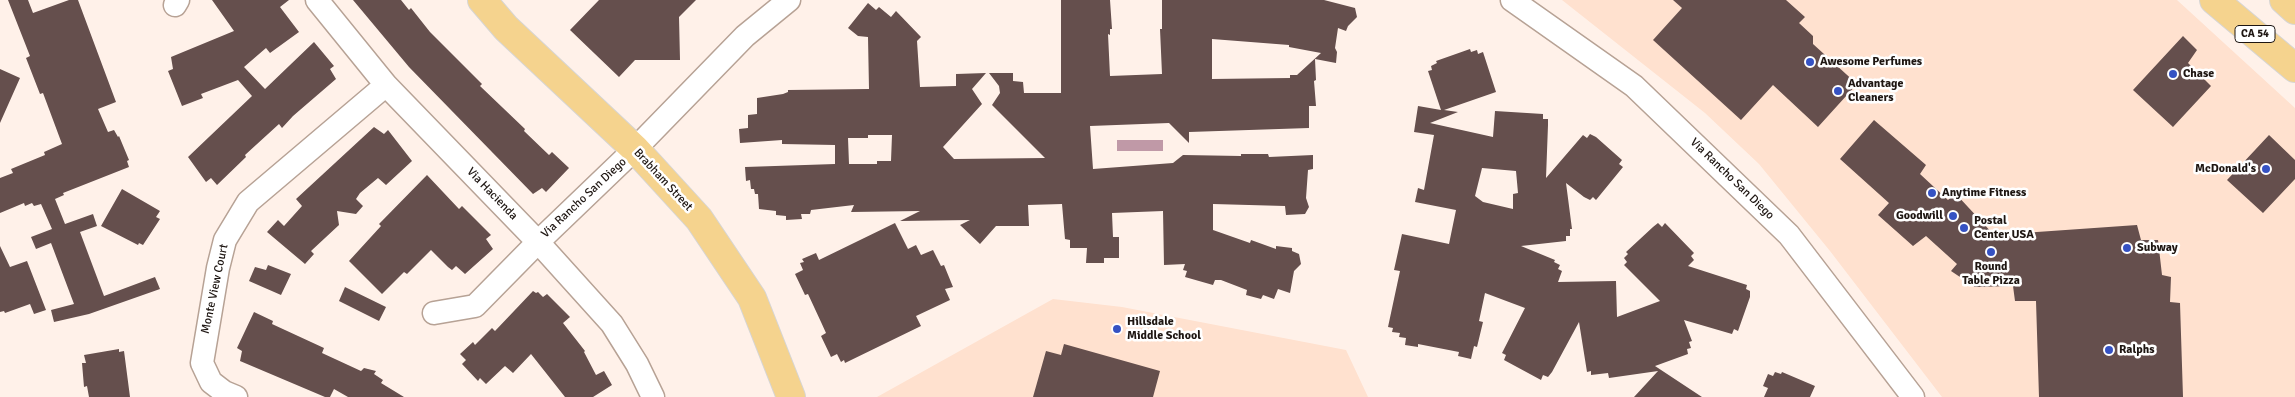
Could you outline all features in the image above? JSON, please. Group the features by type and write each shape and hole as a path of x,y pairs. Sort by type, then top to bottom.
{"main road":[{"name":"Brabham Street","path":"482,0 506,28 636,149 699,219 752,298 791,397"},
{"name":"CA 54","path":"2214,0 2295,68"},
{"path":"2284,0 2295,10"}],"street":[{"name":"Via Hacienda","path":"317,0 386,85 538,242 612,324 637,364 653,397"},
{"name":"Via Rancho San Diego","path":"434,313 475,306 538,242 636,149 745,36 789,0"},
{"name":"Via Rancho San Diego","path":"1512,0 1634,86 1782,228 1913,397"},
{"name":"Monte View Court","path":"236,397 224,392 211,382 202,363 218,268 225,240 248,202 386,85"}],"shaded area":[{"path":"1562,0 2177,0 2295,108 2295,397 1942,397 1830,251 1759,164 1705,113"},
{"path":"1117,140 1163,140 1163,151 1117,151"},
{"name":"Hillsdale Middle School","path":"1053,299 1122,307 1346,350 1368,397 877,397"}],"building":[{"path":"8,0 28,0 33,13 69,0 78,0 116,102 98,109 108,132 114,130 119,136 129,160 127,161 129,167 63,193 64,195 55,199 65,224 93,214 97,226 80,232 104,296 155,277 160,289 89,314 54,322 51,310 74,304 51,243 36,249 31,237 52,229 41,204 34,206 32,203 25,206 24,203 0,213 0,178 13,173 11,169 45,155 44,152 62,144 43,93 40,94 26,58 30,56"},
{"path":"212,0 289,0 280,7 299,32 270,53 266,48 244,67 265,89 314,42 334,66 330,69 336,79 282,128 279,124 245,155 246,157 217,185 211,178 206,182 188,157 252,96 238,80 201,94 203,98 182,106 168,71 173,69 171,57 234,31"},
{"path":"353,0 401,0 409,10 411,8 430,32 482,84 480,86 525,129 524,131 549,155 552,152 569,168 546,192 542,188 533,194 409,67"},
{"path":"599,0 696,0 679,17 680,60 635,60 619,77 570,30"},
{"path":"1061,0 1110,0 1112,29 1110,29 1110,35 1108,34 1110,76 1162,74 1160,29 1162,29 1162,0 1324,0 1355,8 1357,17 1348,26 1346,31 1338,28 1335,48 1337,52 1336,63 1315,59 1316,106 1309,106 1309,128 1189,132 1189,143 1169,123 1090,126 1093,169 1173,163 1183,155 1241,156 1241,154 1268,154 1269,157 1313,155 1313,169 1308,170 1306,198 1309,207 1305,214 1286,215 1285,206 1213,204 1213,230 1250,243 1251,240 1276,249 1276,246 1292,248 1292,251 1299,254 1301,264 1294,271 1290,293 1278,289 1274,299 1263,295 1261,299 1246,295 1247,290 1221,280 1215,280 1213,285 1185,277 1187,271 1183,270 1185,264 1164,265 1163,211 1112,213 1113,237 1119,237 1119,258 1104,258 1104,263 1086,263 1087,248 1070,248 1070,240 1065,239 1062,204 1028,205 1029,226 996,226 980,244 960,225 970,220 900,221 920,211 851,212 854,205 811,210 810,214 801,214 802,219 786,220 786,216 776,215 776,211 759,209 758,194 755,194 754,189 751,189 750,180 746,181 745,167 835,164 835,145 782,144 782,140 740,143 739,129 748,128 748,115 757,114 757,98 783,94 788,92 788,90 869,89 868,37 858,36 848,28 868,3 876,10 879,7 891,17 896,11 921,37 917,41 920,87 956,86 956,74 986,73 972,89 982,104 943,147 954,159 1045,158 992,105 1000,93 999,86 989,73 1013,73 1013,81 1023,82 1024,93 1061,93","holes":["1212,39 1289,45 1289,47 1321,53 1297,75 1290,75 1290,78 1212,79","868,135 892,135 891,161 877,161 877,164 849,164 848,138 868,138"]},
{"path":"1673,0 1786,0 1805,17 1799,23 1813,36 1813,44 1857,84 1818,127 1773,85 1741,120 1653,40 1682,8"},
{"name":"Chase","path":"2183,36 2197,50 2188,63 2211,86 2173,127 2133,90"},
{"path":"1470,49 1471,52 1477,50 1478,54 1483,52 1496,92 1444,110 1458,112 1430,123 1493,137 1495,111 1543,114 1543,119 1548,119 1546,178 1583,135 1587,138 1590,134 1596,137 1622,160 1619,164 1623,167 1596,200 1593,197 1590,200 1584,197 1566,183 1572,229 1570,229 1570,236 1566,236 1566,241 1521,246 1555,260 1554,262 1560,265 1558,269 1562,271 1558,282 1616,281 1617,317 1660,301 1624,265 1627,262 1624,258 1628,254 1626,252 1653,227 1658,223 1662,227 1665,223 1694,253 1691,256 1694,260 1688,266 1747,285 1746,289 1750,291 1750,297 1738,331 1734,329 1732,334 1684,320 1692,341 1689,342 1691,348 1687,349 1688,354 1655,366 1702,397 1634,397 1658,371 1609,378 1608,373 1591,375 1591,371 1587,372 1579,322 1552,372 1548,377 1543,375 1541,380 1504,360 1506,355 1502,353 1525,308 1485,293 1479,321 1483,322 1477,347 1474,346 1471,359 1458,356 1459,352 1418,344 1418,347 1405,345 1406,338 1399,337 1400,333 1392,332 1393,328 1388,327 1400,271 1394,270 1402,234 1449,244 1456,210 1415,202 1418,188 1424,190 1434,135 1414,132 1418,106 1441,110 1428,71 1432,70 1431,66 1437,63 1436,61","holes":["1482,168 1516,171 1518,193 1513,194 1513,209 1483,202 1475,196"]},
{"path":"0,69 20,78 0,123"},
{"path":"1874,120 1926,165 1920,174 1948,200 1955,193 1994,235 2137,225 2141,240 2158,240 2162,275 2171,277 2170,302 2180,303 2183,397 2039,397 2036,301 2015,301 2013,286 1975,287 1951,271 1957,264 1926,236 1913,246 1878,215 1889,203 1840,159"},
{"path":"374,127 384,134 388,130 412,161 386,185 378,178 360,193 356,199 363,206 356,214 337,211 339,225 311,251 314,254 305,264 267,232 278,220 284,226 302,206 296,199"},
{"name":"McDonald's","path":"2269,135 2295,160 2295,179 2263,213 2227,180"},
{"path":"427,175 459,209 462,206 491,235 486,239 493,249 465,274 456,266 452,270 431,250 407,274 404,272 382,294 349,261 381,226 379,224"},
{"path":"122,189 160,211 156,217 160,219 143,245 139,243 138,245 101,226"},
{"path":"895,223 908,249 916,245 921,255 933,250 941,266 944,265 953,287 945,289 950,300 916,316 921,326 845,363 844,360 841,362 837,354 831,357 821,336 826,333 808,294 805,295 795,274 803,270 800,263 804,262 802,259 816,253 819,260"},
{"path":"0,246 10,267 27,261 46,310 34,314 30,304 5,313 4,311 0,312"},
{"path":"268,265 291,274 281,295 249,281 255,267 266,270"},
{"path":"345,287 386,307 379,321 339,301"},
{"path":"533,291 538,292 543,297 547,294 570,317 563,323 585,351 596,375 604,371 612,385 593,397 565,397 531,354 513,373 505,366 486,384 480,378 478,381 462,364 466,360 460,354 473,342 475,345 492,328 495,331"},
{"path":"254,312 273,321 272,324 324,348 322,353 361,371 364,368 376,371 374,374 383,380 381,383 404,397 348,397 334,389 330,397 325,397 240,361 242,351 237,348"},
{"path":"1064,344 1160,371 1153,397 1033,397 1046,351 1061,355"},
{"path":"119,349 119,352 124,351 130,397 89,397 87,386 84,387 82,363 86,363 84,355"},
{"path":"1775,372 1781,374 1782,372 1815,386 1810,397 1764,397 1768,388 1763,386 1768,374 1773,376"}],"place":[{"name":"Awesome Perfumes","path":"1810,62"},
{"name":"Chase","path":"2173,74"},
{"name":"Advantage Cleaners","path":"1838,91"},
{"name":"McDonald's","path":"2266,169"},
{"name":"Anytime Fitness","path":"1932,193"},
{"name":"Goodwill","path":"1953,216"},
{"name":"Postal Center USA","path":"1964,228"},
{"name":"Subway","path":"2127,248"},
{"name":"Round Table Pizza","path":"1991,252"},
{"name":"Hillsdale Middle School","path":"1117,329"},
{"name":"Ralphs","path":"2109,350"}]}
